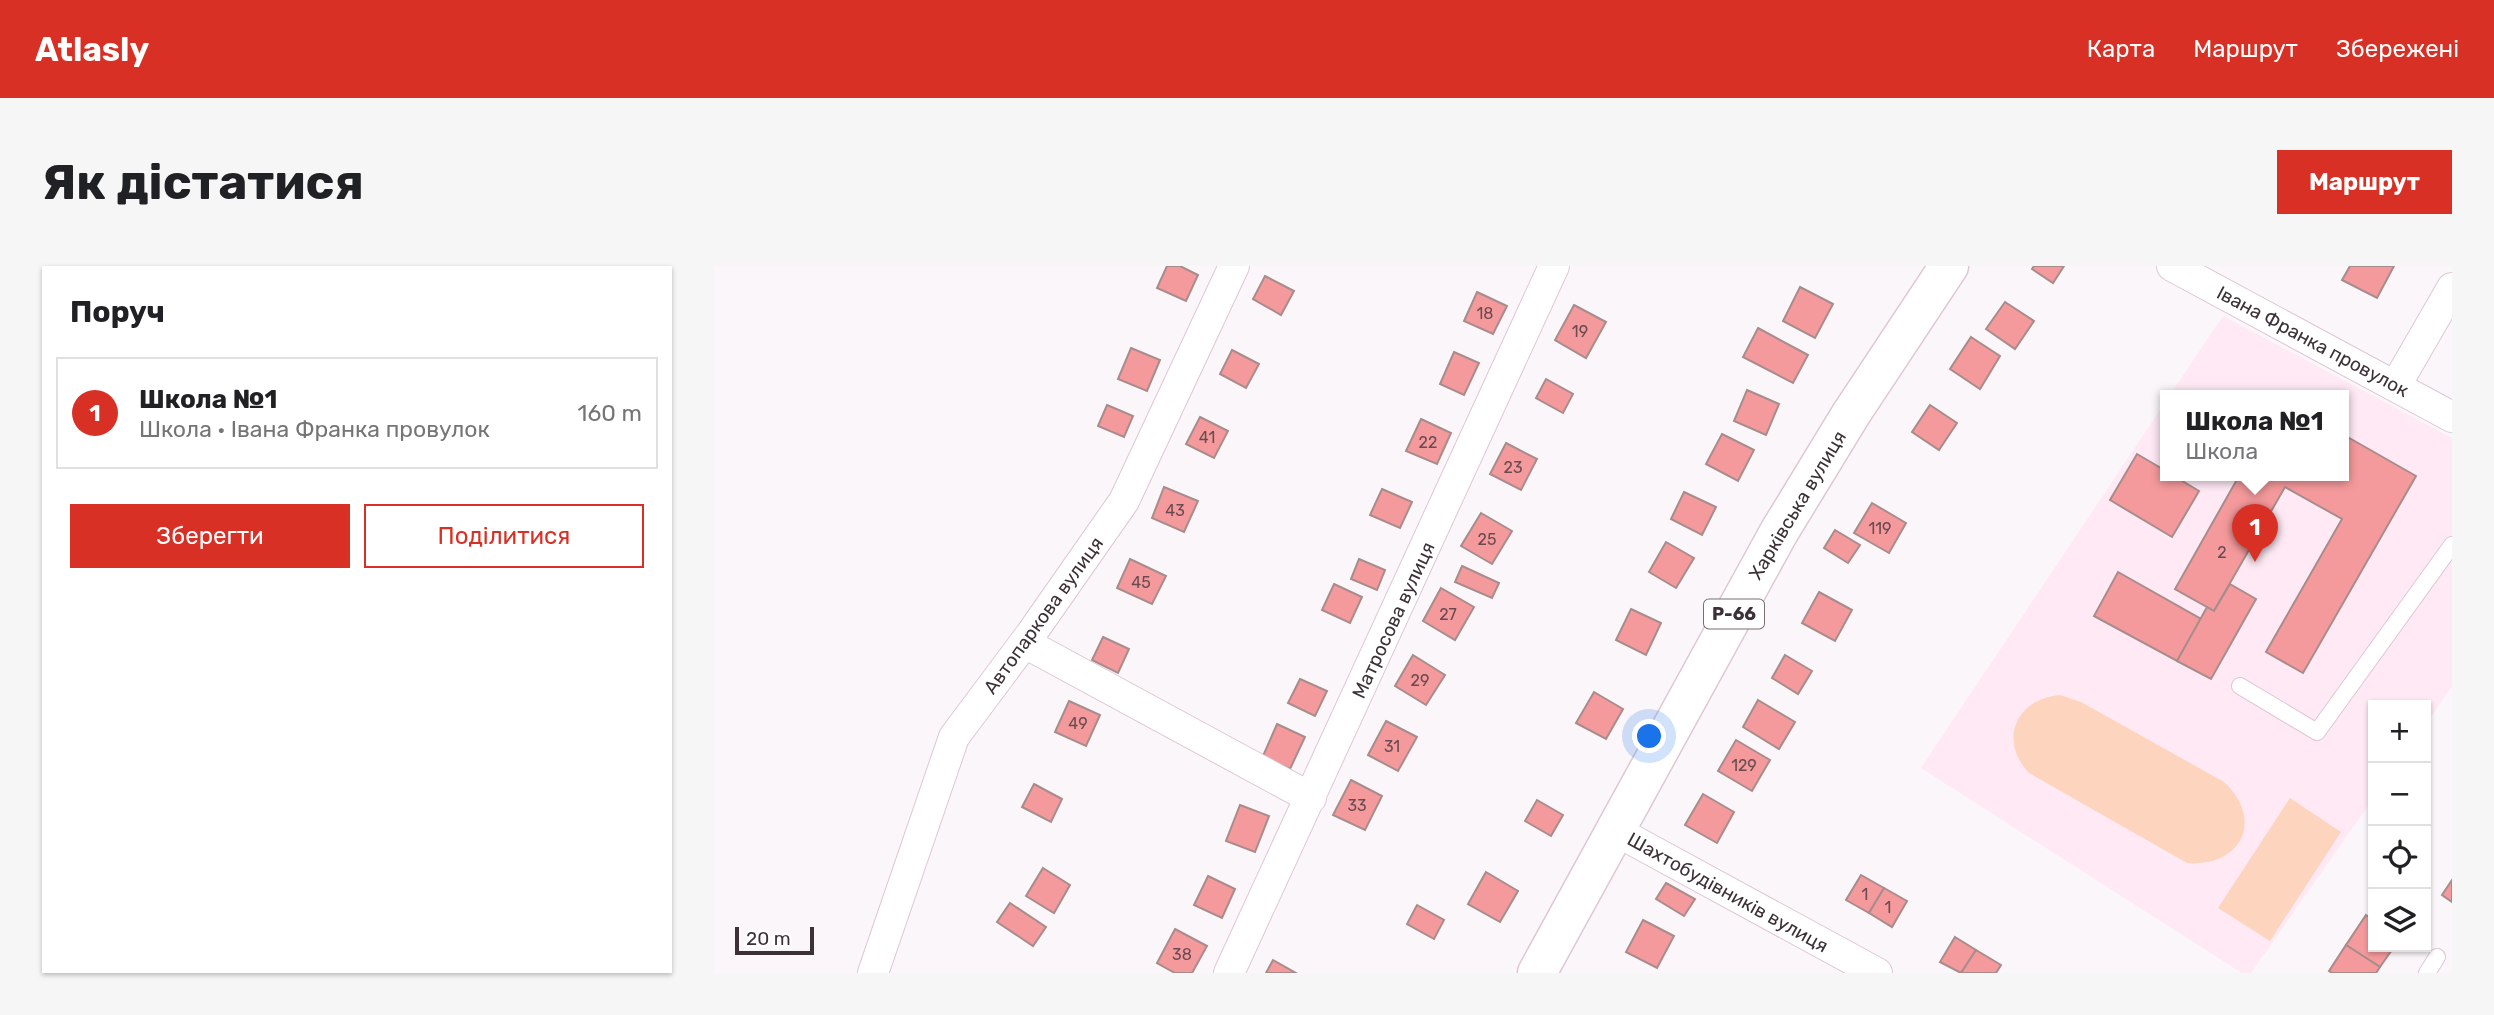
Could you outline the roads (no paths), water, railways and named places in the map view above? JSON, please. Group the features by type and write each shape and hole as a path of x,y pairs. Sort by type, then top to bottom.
{"main road":[{"name":"Харківська вулиця","path":"1537,973 1779,532 1852,414 1950,266"}],"street":[{"name":"Автопаркова вулиця","path":"873,973 954,737 1025,643 1124,501 1234,266"},
{"name":"Матросова вулиця","path":"1229,973 1554,266"},
{"name":"Івана Франка провулок","path":"2172,266 2396,385 2452,418"},
{"path":"2396,385 2452,288"},
{"path":"1025,643 1311,798"},
{"name":"Шахтобудівників вулиця","path":"1616,831 1877,973"}],"lane":[{"path":"2239,686 2317,732 2452,545"},
{"path":"2427,973 2437,957"}],"place":[{"name":"Школа №1","path":"2255,562"}]}
